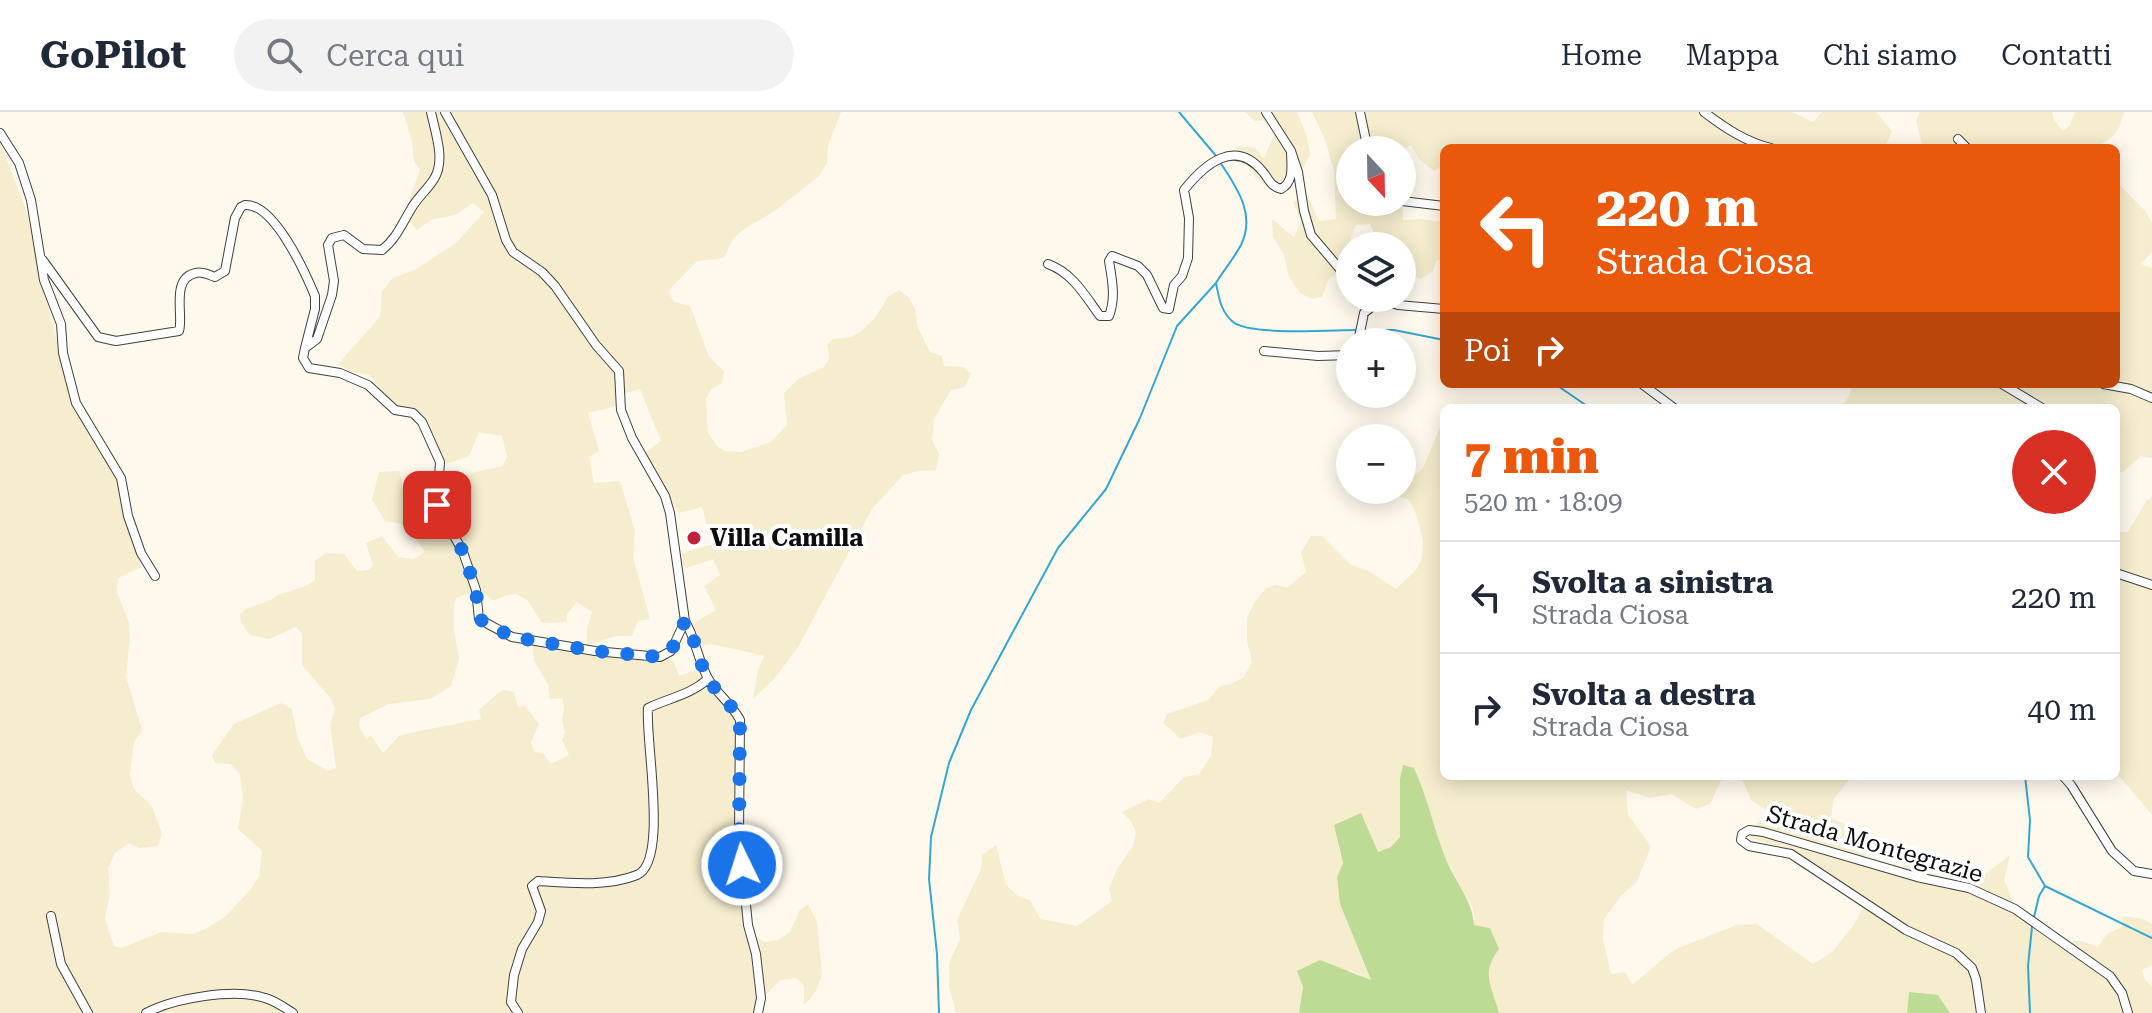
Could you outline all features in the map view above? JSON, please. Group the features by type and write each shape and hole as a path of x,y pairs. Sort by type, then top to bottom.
{"street":[{"path":"305,348 315,342 332,295 334,281 328,245 332,238 344,235 363,249 382,250 396,236 411,208 434,179 438,166 438,145 431,112"},
{"path":"445,112 492,195 506,240 513,252 542,272 555,286 596,345 619,371 621,410 632,438 665,496 673,520 685,621 692,632 708,679 740,720 739,835 748,925 756,954 761,998 758,1013"},
{"path":"1266,112 1291,151 1311,235 1336,264"},
{"path":"1360,112 1365,136"},
{"path":"1704,112 1730,131 1756,144"},
{"path":"0,133 19,163 31,200 44,280 61,324 63,353 76,403 121,478 128,516 141,553 155,576"},
{"path":"1958,139 1963,144"},
{"path":"1048,264 1064,272 1080,287 1100,316 1109,316 1112,310 1113,286 1109,261 1112,256 1142,270 1163,308 1169,309 1174,285 1182,276 1188,258 1189,218 1184,190 1204,166 1234,154 1251,159 1270,183 1281,189 1286,186 1291,174 1291,151"},
{"path":"1416,203 1440,206"},
{"path":"42,259 103,340 116,341 179,331 178,306 184,282 196,272 215,277 225,271 237,213 245,205 258,206 276,222 315,296 303,358 309,368 340,373 368,385 395,410 419,416 440,462 437,505 463,552 476,590 479,619 512,637 595,651 660,657 671,651 685,621"},
{"path":"1416,305 1440,308"},
{"path":"1264,351 1336,355"},
{"path":"2120,387 2152,398"},
{"path":"1647,388 1669,404"},
{"path":"2009,388 2035,404"},
{"path":"2120,574 2152,585"},
{"path":"518,1013 511,1002 514,975 522,949 541,911 532,886 538,881 599,882 640,874 652,860 655,805 646,729 648,708 683,696 708,679"},
{"path":"2067,780 2112,851 2134,871 2152,874"},
{"name":"Strada Montegrazie","path":"1981,1013 1972,968 1956,953 1906,930 1791,854 1749,846 1741,840 1742,834 1749,830 1763,832 1917,877 1969,888 2029,917 2110,976 2122,993 2128,1013"},
{"path":"51,916 61,964 88,1013"},
{"path":"146,1013 158,1006 222,995 265,998 293,1013"}],"shaded area":[{"path":"403,112 841,112 828,146 827,163 819,176 776,210 743,230 733,239 724,258 697,261 670,289 669,294 675,302 690,306 709,357 724,371 722,383 711,389 706,399 708,433 725,451 741,452 771,442 787,425 784,393 798,379 824,367 829,358 827,344 833,339 851,337 860,332 875,318 888,297 899,290 909,298 915,309 918,328 930,352 942,356 944,366 963,367 971,374 965,387 951,390 934,419 932,440 939,454 936,470 903,475 872,509 797,649 773,680 753,699 764,656 713,644 702,645 694,628 694,623 716,610 704,586 720,575 713,559 687,568 681,563 682,553 717,543 702,507 679,513 642,455 661,441 640,389 619,395 617,406 588,413 599,451 589,457 594,483 620,481 635,531 633,557 650,619 638,621 632,636 616,636 587,645 592,612 577,602 567,614 567,622 542,623 528,601 517,594 493,601 480,589 456,598 454,604 459,659 451,686 430,699 389,704 360,718 359,726 366,739 371,736 383,753 399,736 481,719 479,710 498,693 504,690 514,692 518,707 525,706 539,724 531,742 534,752 543,753 551,764 569,755 562,740 565,732 562,720 564,708 562,698 550,699 548,684 534,661 533,642 641,659 670,660 674,662 679,676 696,670 742,726 736,855 743,884 750,897 754,934 764,942 778,940 790,932 799,911 808,904 817,922 822,975 815,993 804,1005 804,986 796,978 780,980 763,998 759,1013 0,1013 0,142 31,223 37,262 60,354 79,413 116,471 141,567 118,578 117,592 129,623 126,677 142,730 134,742 130,775 134,789 152,806 162,834 158,846 139,848 129,843 115,853 108,868 110,893 105,918 114,946 121,948 162,932 193,934 207,928 226,916 259,877 262,851 238,829 243,798 240,774 230,764 215,763 212,755 234,724 281,703 292,709 297,736 307,759 328,771 336,768 330,724 335,709 331,699 302,665 302,634 296,627 269,639 250,635 241,623 240,614 278,595 308,585 315,580 315,561 326,553 344,554 357,571 373,566 366,543 382,536 398,557 414,559 425,552 406,525 385,521 372,500 379,472 400,471 404,495 416,504 433,502 467,474 503,466 507,456 502,436 479,432 469,456 447,464 412,417 385,408 376,382 370,375 351,372 338,364 380,317 382,291 393,278 415,270 456,243 484,212 473,203 457,214 431,220 417,230 406,217 420,170 414,161 412,141"},
{"path":"1245,112 1297,112 1307,137 1310,155 1304,166 1295,180 1274,192 1256,178 1235,146 1255,148 1264,158 1275,133 1270,120 1255,121"},
{"path":"1312,112 1792,112 1813,122 1822,112 1876,112 1892,131 1886,144 1440,144 1440,167 1434,171 1416,154 1416,136 1336,136 1336,216 1403,216 1403,220 1440,222 1440,260 1436,261 1433,271 1421,279 1416,277 1416,232 1373,232 1370,224 1356,225 1353,232 1336,232 1336,273 1328,280 1322,297 1312,299 1300,293 1289,277 1284,255 1273,237 1272,219 1294,237 1301,222 1293,202 1308,196 1319,221 1336,219 1334,171 1324,137"},
{"path":"1920,112 2052,112 2063,131 2070,125 2075,112 2124,112 2119,128 2101,144 1922,144 1916,121"},
{"path":"2120,185 2146,212 2152,223 2152,252 2141,264 2152,268 2152,458 2141,456 2120,472 2120,404 1844,404 1852,388 2120,388"},
{"path":"1440,428 1440,780 1721,780 1710,804 1696,809 1671,794 1650,798 1626,790 1628,815 1651,846 1637,882 1621,896 1604,919 1603,939 1611,974 1625,972 1632,985 1674,950 1736,925 1757,924 1813,964 1832,952 1856,922 1863,906 1845,887 1789,849 1749,838 1756,824 1765,819 1769,812 1751,800 1742,780 1849,780 1834,799 1831,818 1865,833 1868,845 1863,858 1900,871 1912,855 1933,862 1972,884 2010,855 2004,880 2016,908 2059,941 2082,941 2098,947 2107,934 2122,927 2123,916 2143,919 2152,924 2152,965 2142,970 2145,980 2152,986 2152,1013 1950,1013 1938,995 1909,1002 1907,1013 1499,1013 1489,984 1488,963 1499,949 1490,928 1474,925 1473,909 1446,860 1427,805 1400,779 1400,837 1391,847 1378,852 1338,846 1343,863 1337,877 1340,904 1371,981 1350,970 1303,987 1299,1013 956,1013 949,987 949,963 960,939 957,920 981,869 982,855 996,845 1006,885 1019,897 1030,900 1040,919 1077,926 1112,901 1109,889 1117,869 1133,846 1136,832 1122,812 1149,799 1159,803 1184,777 1199,774 1211,756 1213,737 1200,732 1181,739 1163,723 1167,714 1208,700 1220,686 1244,677 1252,662 1247,641 1247,618 1254,603 1266,588 1276,585 1287,588 1306,572 1301,552 1311,536 1322,536 1351,565 1369,571 1396,589 1416,570 1422,558 1423,540 1411,504 1416,504 1416,474 1423,468"},
{"path":"2152,497 2152,815 2120,777 2120,532 2128,532 2146,501"}],"green space":[{"path":"1403,765 1414,768 1445,857 1470,907 1474,925 1490,928 1499,949 1489,973 1499,1013 1299,1013 1303,987 1297,971 1320,960 1371,980 1340,904 1337,877 1343,863 1334,825 1361,813 1378,852 1391,847 1400,837 1400,779"},
{"path":"1909,992 1938,995 1950,1013 1907,1013"}],"waterway":[{"path":"1179,112 1217,157"},
{"path":"1220,162 1242,202 1246,223 1241,245 1216,283 1226,314 1233,322 1257,329 1336,330"},
{"path":"939,1013 929,879 931,837 949,763 971,710 1058,548 1106,489 1140,418 1177,326 1216,283"},
{"path":"1416,334 1440,339"},
{"path":"1561,388 1584,404"},
{"path":"2025,780 2030,820 2028,857 2045,886 2152,938"},
{"path":"2034,917 2045,886"},
{"path":"2030,1013 2028,966 2032,927"}],"place":[{"name":"Villa Camilla","path":"694,538"}],"route":[{"path":"437,505 463,552 476,590 479,619 512,637 595,651 660,657 671,651 685,621 692,632 708,679 740,720 739,835 742,865"}]}
